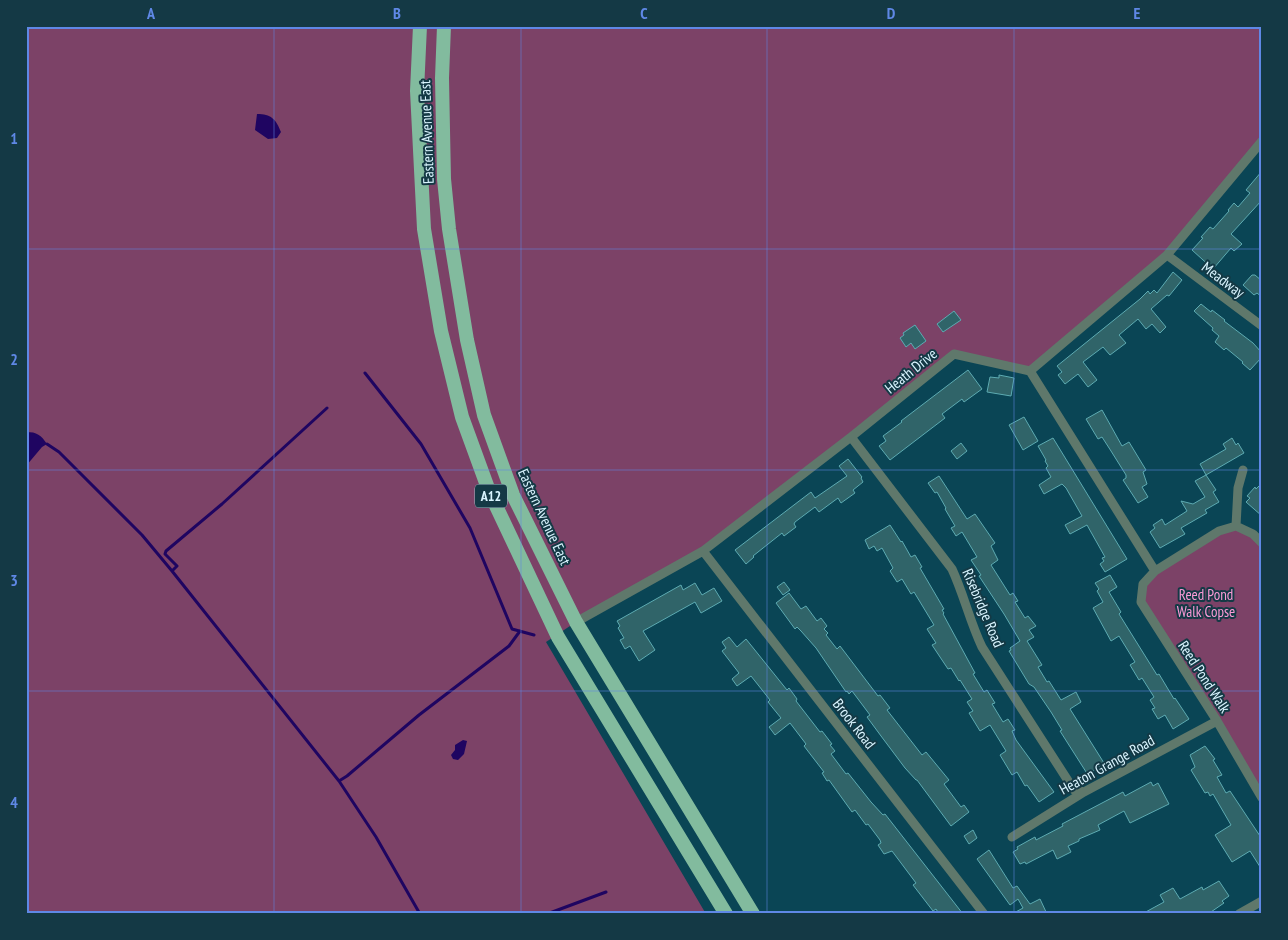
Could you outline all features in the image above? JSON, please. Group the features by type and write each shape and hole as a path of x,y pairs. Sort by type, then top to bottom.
{"highway":[{"name":"Eastern Avenue East","path":"420,26 416,91 424,230 441,331 462,417 488,491 558,637 726,914"},
{"name":"Eastern Avenue East","path":"444,26 442,78 444,179 449,229 467,340 484,415 513,495 576,622 753,914"}],"street":[{"path":"1155,571 1030,371 1167,255 1262,141"},
{"name":"Meadway","path":"1167,255 1262,326"},
{"name":"Heath Drive","path":"576,622 703,551 954,354 1030,371"},
{"name":"Risebridge Road","path":"851,436 952,570 962,591 975,632 982,647 1074,790 1084,792"},
{"path":"1243,470 1238,488 1236,526 1253,534 1262,543"},
{"name":"Reed Pond Walk","path":"1236,526 1219,531 1155,571 1143,584 1141,602 1262,798"},
{"name":"Brook Road","path":"703,551 984,914"},
{"name":"Heaton Grange Road","path":"1012,837 1084,792 1216,721"},
{"path":"1239,914 1262,901"}],"green space":[{"path":"26,26 1262,26 1262,141 1167,255 1030,371 954,354 703,551 576,622 546,642 706,914 26,914"},
{"name":"Reed Pond Walk Copse","path":"1236,526 1262,543 1262,798 1141,602 1143,584 1155,571"}],"shaded area":[{"path":"257,114 269,116 275,121 281,132 277,138 268,139 255,130"},
{"path":"26,432 38,435 47,444 42,447 26,466"},
{"path":"463,740 467,741 464,754 458,760 453,759 451,755 455,750 455,745"}],"building":[{"path":"1262,171 1262,200 1231,234 1242,244 1234,251 1231,248 1213,269 1192,250 1203,238 1201,237 1210,227 1213,229 1234,203 1238,207 1250,193 1246,190"},
{"path":"1173,272 1182,280 1169,296 1167,295 1151,309 1166,327 1160,333 1152,324 1146,329 1138,319 1119,335 1126,343 1110,355 1103,347 1083,362 1097,380 1088,387 1078,374 1065,384 1058,375 1062,372 1057,366 1148,291 1150,294 1154,290 1157,293"},
{"path":"1252,275 1255,275 1262,281 1262,297 1257,293 1254,295 1243,285"},
{"path":"1201,304 1225,320 1262,353 1262,357 1250,370 1226,348 1224,350 1215,342 1219,336 1194,311"},
{"path":"954,311 961,320 943,332 937,324"},
{"path":"915,325 926,341 915,349 911,343 906,347 900,338 904,335 903,333"},
{"path":"968,370 982,389 964,402 962,399 942,414 945,418 890,460 879,446 886,441 883,436"},
{"path":"999,375 1014,378 1011,396 987,392 990,377 999,378"},
{"path":"1102,410 1122,446 1129,442 1146,470 1143,472 1147,484 1142,487 1148,497 1138,503 1123,480 1126,478 1126,475 1102,437 1098,439 1086,419"},
{"path":"1024,417 1038,441 1023,450 1009,425"},
{"path":"1053,438 1127,559 1105,572 1100,564 1104,561 1102,558 1105,557 1087,525 1070,534 1065,525 1082,516 1066,488 1062,484 1044,494 1039,485 1051,477 1046,468 1048,466 1046,460 1038,446"},
{"path":"1232,438 1236,445 1238,443 1244,453 1206,475 1200,464 1226,449 1223,444"},
{"path":"961,443 967,451 957,459 951,451"},
{"path":"848,459 862,477 863,482 853,490 855,493 841,503 838,498 819,512 815,507 795,522 796,527 784,536 782,533 746,564 735,550 811,492 815,498 847,476 839,466"},
{"path":"1206,475 1216,490 1213,492 1219,502 1205,510 1207,513 1181,528 1185,534 1160,548 1150,532 1155,528 1153,525 1162,519 1165,525 1187,511 1181,501 1193,504 1205,497 1195,481"},
{"path":"939,476 967,519 975,514 995,543 991,546 998,560 991,565 1010,595 1013,593 1018,601 1015,602 1025,618 1028,616 1036,626 1029,630 1034,637 1027,641 1042,665 1038,667 1047,682 1049,681 1061,700 1076,692 1081,702 1070,709 1104,763 1088,775 1060,731 1062,730 1051,712 1034,687 1029,684 1009,651 1011,650 1010,648 1020,641 979,576 981,575 971,560 977,557 962,532 956,536 951,528 955,526 946,508 937,492 935,493 928,483"},
{"path":"1262,483 1262,516 1246,502 1250,498 1247,496 1255,487 1256,489"},
{"path":"890,525 911,557 915,555 922,567 920,568 944,609 942,610 943,614 984,692 987,690 995,703 992,704 1003,722 1008,719 1015,730 1012,731 1016,740 1054,792 1039,802 1027,785 1025,786 1017,772 1012,775 1000,755 1006,751 990,725 980,731 969,713 973,711 967,702 972,699 960,680 951,668 948,669 932,645 936,643 927,629 934,625 914,592 911,594 902,579 897,582 890,571 893,568 882,548 877,551 874,546 869,549 865,540"},
{"path":"1110,575 1117,587 1109,592 1121,612 1119,614 1157,675 1159,674 1189,719 1173,729 1165,715 1158,719 1152,709 1155,708 1150,700 1154,697 1142,678 1139,680 1130,665 1135,662 1119,636 1111,641 1093,608 1103,602 1095,583"},
{"path":"784,582 790,590 783,595 777,587"},
{"path":"695,583 702,595 714,588 722,601 701,613 695,602 643,631 655,650 639,661 630,646 625,649 620,640 624,638 618,628 620,626 617,621 681,585 683,590"},
{"path":"789,593 801,609 806,606 817,621 821,618 827,626 824,629 828,633 826,635 837,649 840,646 878,696 880,695 890,708 887,710 922,755 926,752 949,780 944,784 961,807 964,805 969,812 951,826 867,717 870,715 852,691 849,694 846,692 816,648 797,627 795,629 776,603"},
{"path":"729,637 737,647 746,639 787,690 789,688 797,699 796,701 832,744 830,745 835,751 831,754 846,774 848,773 883,815 885,814 963,914 939,914 936,909 933,911 913,885 916,883 892,851 884,854 878,845 881,843 880,840 868,824 866,825 855,810 852,812 829,780 827,781 822,773 824,772 804,746 806,744 790,723 775,735 769,727 781,718 768,702 770,700 751,676 737,686 732,679 739,673 722,651 726,648 722,642"},
{"path":"1205,746 1215,759 1213,760 1222,775 1217,777 1226,793 1230,791 1262,839 1262,870 1250,851 1232,862 1215,835 1231,825 1213,794 1210,796 1208,792 1205,793 1191,770 1195,767 1190,755"},
{"path":"1151,782 1153,786 1158,783 1169,804 1130,823 1124,811 1098,825 1100,830 1068,846 1071,852 1057,859 1053,850 1026,864 1025,862 1020,864 1013,852 1018,849 1017,847 1035,837 1036,840 1123,792 1125,796"},
{"path":"973,830 977,838 969,844 964,836"},
{"path":"989,850 1013,888 1017,886 1030,904 1040,899 1047,914 1012,914 1023,908 1018,899 1010,905 977,859"},
{"path":"1219,881 1229,896 1222,901 1224,903 1208,914 1142,914 1164,902 1160,895 1173,888 1180,899 1202,887 1203,890"}],"waterway":[{"path":"365,373 421,444 470,528 512,629 534,635"},
{"path":"47,444 59,452 142,535 172,571 177,566 165,554 166,551 222,504 327,408"},
{"path":"172,571 339,781 419,715 509,646 520,631"},
{"path":"339,781 376,837 420,914"},
{"path":"547,914 606,892"}]}
